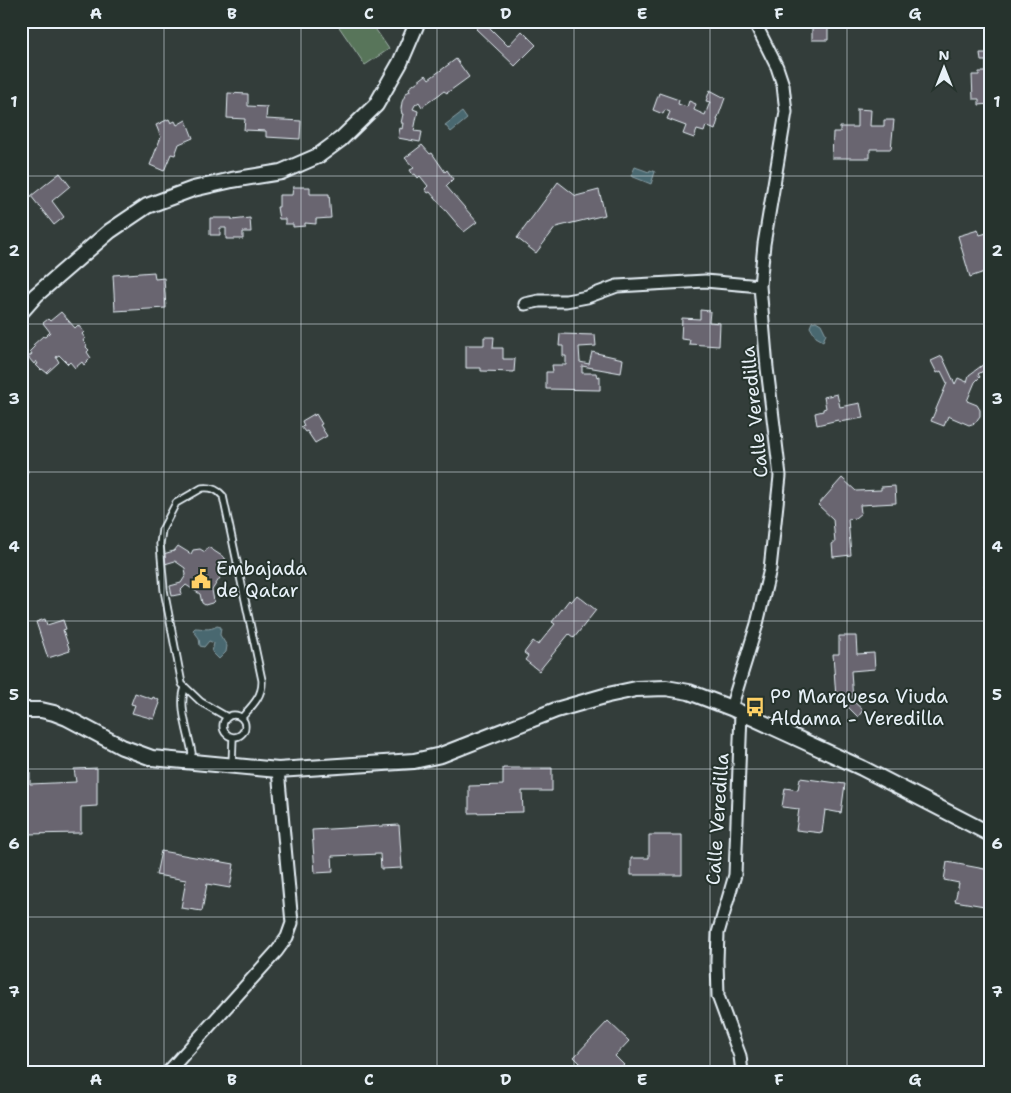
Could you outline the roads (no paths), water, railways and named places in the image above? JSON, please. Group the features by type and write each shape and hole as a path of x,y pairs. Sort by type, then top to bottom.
{"street":[{"path":"21,312 36,295 110,231 147,206 193,189 281,172 318,156 341,139 376,105 400,63 418,21"},
{"name":"Calle Veredilla","path":"742,1072 740,1056 718,996 716,961 718,933 734,875 736,711 770,569 780,487 779,460 767,368 760,286 764,244 786,112 783,85 777,67 754,21"},
{"path":"525,304 539,301 566,301 587,298 617,286 705,281 760,286"},
{"path":"21,710 41,710 54,713 122,747 152,758 278,770 414,761 441,755 556,710 636,689 666,688 689,692 736,711 862,768 990,834"},
{"path":"168,1072 277,952 288,937 292,923 278,770"}],"lane":[{"path":"227,717 201,702 185,688 180,675 164,590 160,544 162,530 174,505 202,488 207,487 218,491 223,496 262,680 258,697 242,717"},
{"path":"185,688 183,692 183,706 192,753 190,762"},
{"path":"235,714 242,717 246,726 244,730 238,736 233,737 229,735 224,729 223,724 227,717 235,714"},
{"path":"232,767 233,737"}],"water":[{"path":"462,112 467,119 451,132 445,125"},
{"path":"635,167 655,172 651,184 631,176"},
{"path":"816,321 821,324 826,334 823,341 816,337 810,327 812,322"},
{"path":"217,626 221,627 220,635 227,646 226,652 219,659 212,652 214,643 209,641 204,647 200,646 199,638 193,630 195,628 209,629"}],"place":[{"name":"Embajada de Qatar","path":"201,579"},
{"name":"Pº Marquesa Viuda Aldama - Veredilla","path":"755,707"}]}
